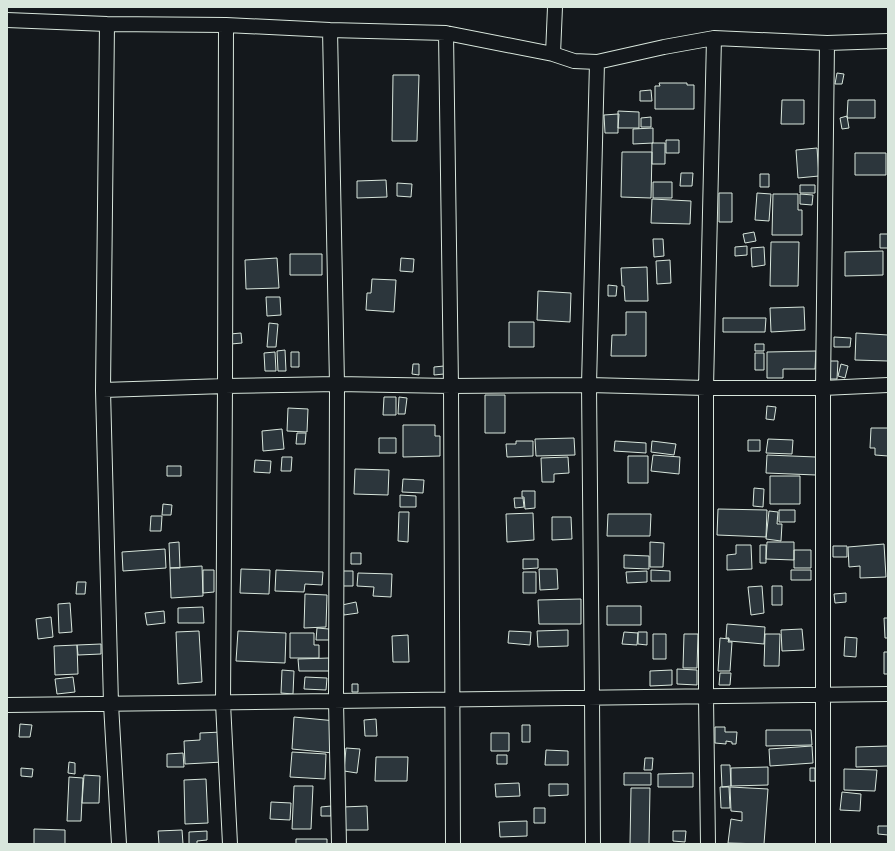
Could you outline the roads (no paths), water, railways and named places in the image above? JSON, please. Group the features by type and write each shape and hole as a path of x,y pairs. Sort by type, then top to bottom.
{"street":[{"path":"553,54 555,7"},
{"path":"7,20 107,24 226,25 330,30 446,33 553,54 574,61 597,62 664,47 714,38 827,43 888,41"},
{"path":"107,24 103,390 111,704 118,844"},
{"path":"226,25 223,703 230,844"},
{"path":"330,30 338,384 336,701 339,844"},
{"path":"446,33 451,386 453,844"},
{"path":"708,844 706,697 706,388 714,38"},
{"path":"823,844 823,388 827,43"},
{"path":"593,844 589,385 597,62"},
{"path":"103,390 338,384 451,386 589,385 706,388 823,388 888,385"},
{"path":"7,705 888,694"}]}
